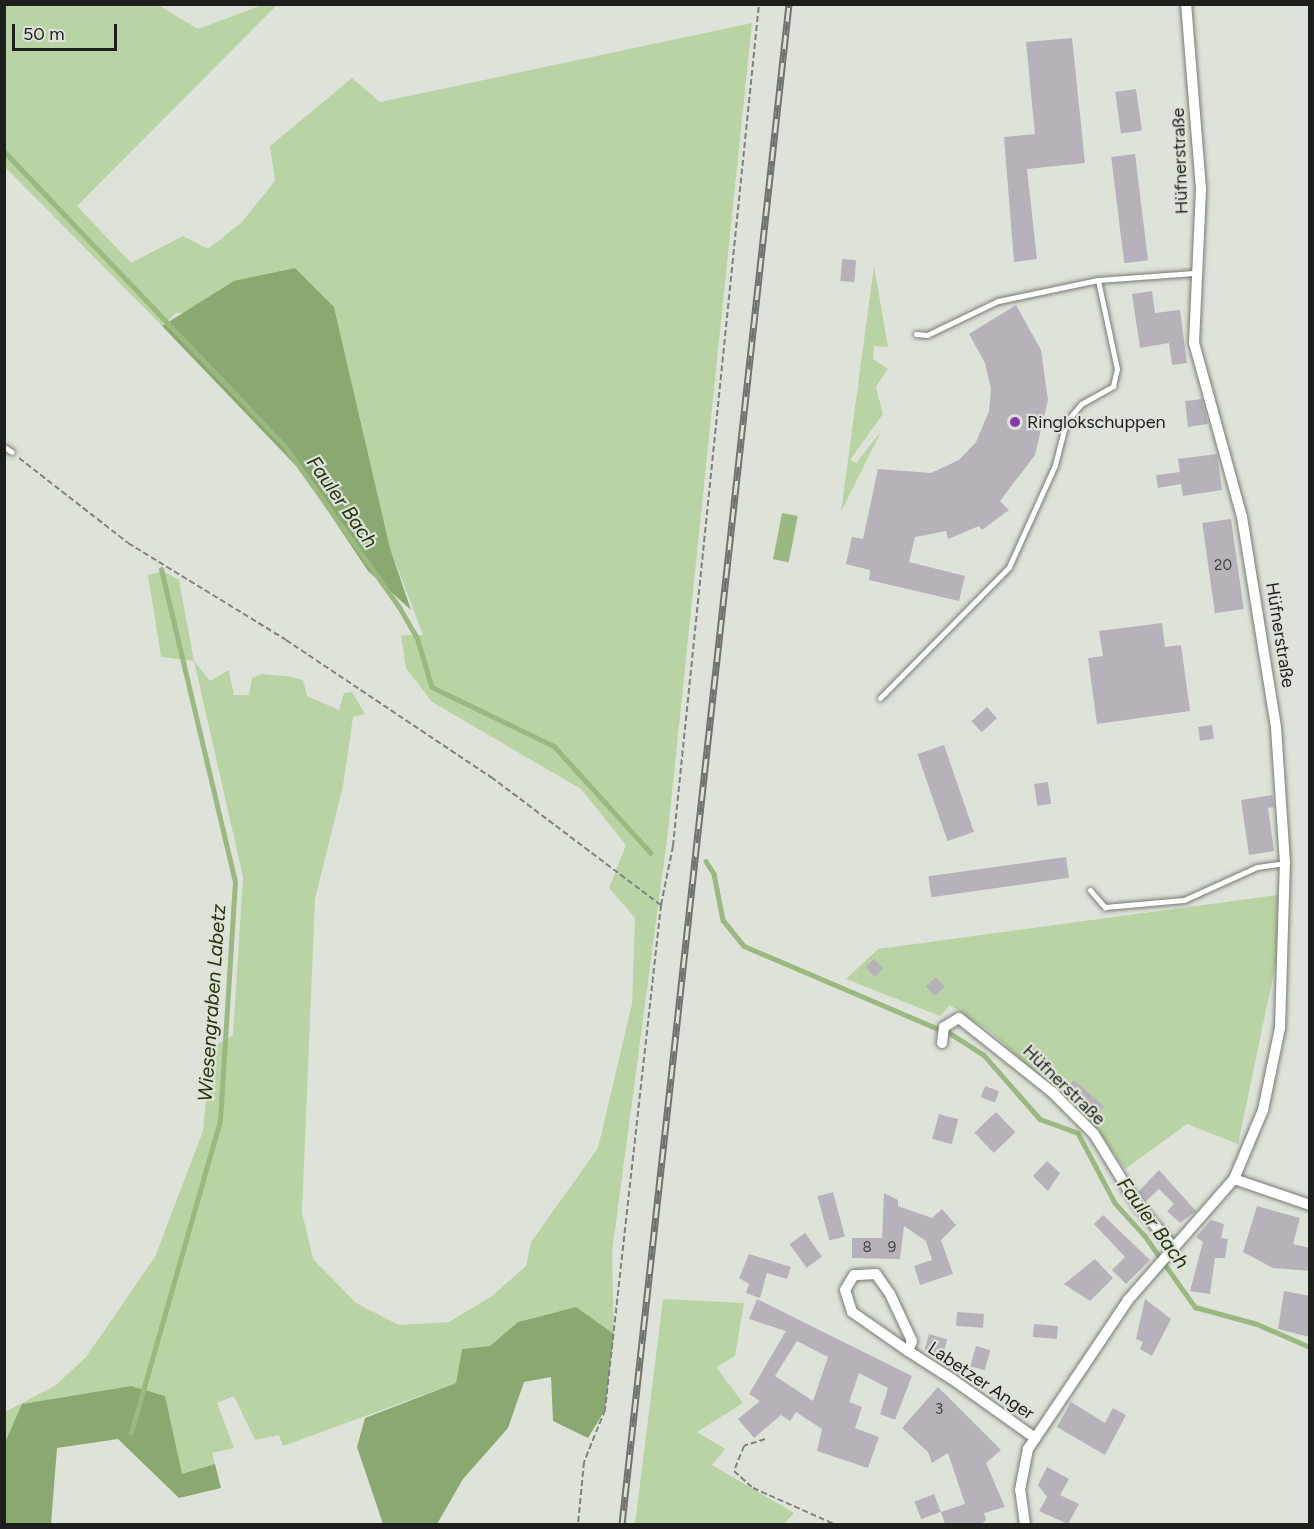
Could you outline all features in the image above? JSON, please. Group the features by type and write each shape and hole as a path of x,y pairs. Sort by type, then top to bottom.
{"street":[{"name":"Hüfnerstraße","path":"1025,1524 1021,1476 1035,1438 1151,1273 1234,1179 1257,1128 1277,1051 1285,863 1265,634 1235,486 1197,358 1194,273 1201,189 1186,4"},
{"name":"Hüfnerstraße","path":"942,1043 944,1027 959,1018 1019,1063 1094,1134 1137,1204 1171,1251"},
{"path":"1234,1179 1310,1205"},
{"name":"Labetzer Anger","path":"908,1352 912,1341 890,1294 876,1274 854,1275 845,1290 852,1312 908,1352 1035,1438"}],"lane":[{"path":"916,334 927,335 998,301 1098,280 1194,273"},
{"path":"880,698 1009,567 1055,465 1066,422 1081,404 1113,386 1116,369 1098,280"},
{"path":"4,447 12,452"},
{"path":"1090,890 1105,907 1172,902 1204,893 1257,867 1285,863"}],"path":[{"path":"578,1524 584,1462 605,1410 661,905 673,846 759,4"},
{"path":"12,452 128,543 286,640 491,777 661,905"},
{"path":"765,1439 744,1446 735,1471 753,1488 834,1524"}],"shaded area":[{"path":"5,5 158,5 198,29 262,5 277,5 77,206 131,263 183,236 208,249 241,223 275,181 270,146 352,78 380,102 752,23 668,832 612,1252 614,1334 576,1307 518,1322 490,1346 462,1349 456,1383 283,1446 279,1435 255,1440 234,1396 217,1403 234,1448 212,1453 215,1464 182,1475 171,1440 131,1386 22,1404 5,1442 5,1412 56,1385 86,1357 155,1257 203,1131 211,1048 233,1035 243,877 194,661 210,681 229,670 234,695 249,695 252,678 262,674 292,677 303,680 307,696 339,710 344,693 352,692 365,714 353,717 343,786 315,899 302,1212 313,1259 356,1303 399,1325 449,1322 492,1296 526,1266 531,1242 598,1148 632,1004 635,918 609,888 626,845 581,789 432,702 406,668 401,635 423,635 390,548 334,307 176,313 162,326 5,167"},
{"path":"874,266 888,347 874,346 873,359 888,369 876,387 883,414 850,460 856,463 882,430 841,512"},
{"path":"295,268 334,307 390,548 411,610 368,571 302,472 162,326 234,281"},
{"path":"782,513 798,516 789,562 773,559"},
{"path":"163,571 179,580 194,661 161,657 148,575"},
{"path":"1278,895 1277,958 1238,1144 1187,1124 1125,1169 1099,1131 992,1033 950,1005 940,1016 846,979 878,949"},
{"path":"663,1299 744,1303 735,1356 716,1367 743,1403 697,1432 725,1449 712,1465 794,1513 784,1524 635,1524"},
{"path":"576,1307 614,1334 605,1410 588,1438 553,1421 551,1377 524,1382 508,1428 463,1479 437,1524 383,1524 357,1447 365,1418 456,1383 462,1349 490,1346 518,1322"},
{"path":"131,1386 165,1396 182,1474 215,1464 221,1488 179,1498 118,1439 57,1448 51,1524 5,1524 5,1442 22,1404"}],"building":[{"path":"1072,38 1085,163 1027,169 1037,259 1014,262 1004,137 1035,134 1026,42"},
{"path":"1136,89 1142,131 1121,134 1115,92"},
{"path":"1135,154 1148,260 1124,263 1111,157"},
{"path":"842,259 856,260 854,282 840,281"},
{"path":"1152,291 1155,313 1180,310 1187,363 1172,365 1169,343 1140,348 1132,294"},
{"name":"Ringlokschuppen","path":"1016,305 1041,350 1048,400 1035,455 1000,501 1009,510 982,530 979,526 948,539 946,531 915,537 909,562 965,576 959,601 869,580 870,570 846,564 852,537 863,539 878,469 931,473 959,460 976,442 989,411 991,389 985,363 969,334"},
{"path":"1202,399 1208,424 1188,427 1185,401"},
{"path":"1217,454 1222,490 1183,496 1181,484 1158,488 1156,475 1180,472 1178,459"},
{"path":"1231,519 1244,609 1215,613 1202,523"},
{"path":"1162,623 1165,647 1181,645 1190,711 1097,724 1088,658 1103,656 1099,631"},
{"path":"987,707 997,718 981,732 971,721"},
{"path":"1212,725 1214,739 1200,741 1198,727"},
{"path":"944,745 974,832 947,841 918,754"},
{"path":"1048,782 1051,804 1037,806 1034,784"},
{"path":"1272,795 1274,807 1268,808 1274,851 1249,855 1241,800"},
{"path":"1066,857 1069,878 931,897 928,876"},
{"path":"874,959 883,968 875,977 866,967"},
{"path":"936,977 945,987 934,996 926,986"},
{"path":"1074,1080 1104,1106 1097,1115 1067,1088"},
{"path":"985,1086 999,1091 995,1102 981,1097"},
{"path":"996,1112 1015,1132 994,1153 974,1133"},
{"path":"939,1114 958,1119 952,1144 932,1139"},
{"path":"1047,1161 1060,1173 1048,1191 1033,1176"},
{"path":"1159,1170 1196,1211 1180,1223 1167,1211 1174,1204 1159,1189 1145,1202 1138,1192"},
{"path":"833,1192 845,1236 829,1241 818,1196"},
{"path":"884,1193 898,1200 898,1206 932,1218 942,1209 956,1225 941,1240 953,1274 920,1285 914,1266 932,1260 926,1241 904,1226 900,1259 852,1258 852,1238 882,1238"},
{"path":"1257,1206 1300,1218 1293,1244 1310,1248 1310,1271 1273,1268 1243,1252"},
{"path":"1103,1215 1150,1260 1126,1284 1112,1270 1125,1257 1094,1224"},
{"path":"1211,1220 1224,1224 1221,1238 1228,1239 1225,1258 1215,1258 1210,1294 1190,1291 1203,1242 1196,1237"},
{"path":"805,1233 822,1256 807,1268 790,1244"},
{"path":"749,1254 791,1267 787,1279 767,1273 760,1298 746,1293 749,1284 739,1278"},
{"path":"1095,1259 1113,1278 1090,1301 1064,1284"},
{"path":"1284,1291 1310,1296 1310,1337 1278,1329"},
{"path":"757,1299 912,1376 895,1420 880,1414 888,1388 859,1373 849,1402 862,1407 855,1428 879,1437 868,1468 817,1451 822,1429 796,1412 790,1421 781,1415 754,1438 738,1419 760,1401 749,1394 786,1331 749,1319","holes":["797,1341 828,1357 813,1401 775,1376"]},
{"path":"1145,1299 1171,1319 1152,1356 1140,1349 1143,1342 1136,1339"},
{"path":"957,1312 984,1314 983,1328 956,1326"},
{"path":"1034,1324 1058,1326 1057,1339 1033,1337"},
{"path":"929,1334 947,1339 943,1355 925,1349"},
{"path":"976,1346 990,1350 985,1370 970,1366"},
{"path":"938,1387 1001,1450 986,1463 1005,1507 984,1513 986,1520 981,1524 945,1524 941,1512 965,1504 948,1453 932,1463 928,1452 902,1428"},
{"path":"1071,1402 1105,1423 1113,1408 1126,1415 1105,1455 1057,1427"},
{"path":"1047,1467 1069,1479 1060,1495 1079,1504 1068,1524 1039,1511 1047,1497 1038,1485"},
{"path":"934,1494 941,1512 921,1519 914,1502"}],"waterway":[{"name":"Fauler Bach","path":"4,151 285,446 400,608 417,637 432,687 554,746 651,853"},
{"name":"Wiesengraben Labetz","path":"131,1433 220,1120 235,882 161,570"},
{"name":"Fauler Bach","path":"706,861 714,874 723,920 744,946 939,1029"},
{"name":"Fauler Bach","path":"948,1032 984,1055 1040,1119 1078,1133 1115,1203 1145,1236 1195,1307 1257,1324 1310,1347"}],"railway":[{"path":"622,1524 789,4"}],"place":[{"name":"Ringlokschuppen","path":"1015,422"}]}
